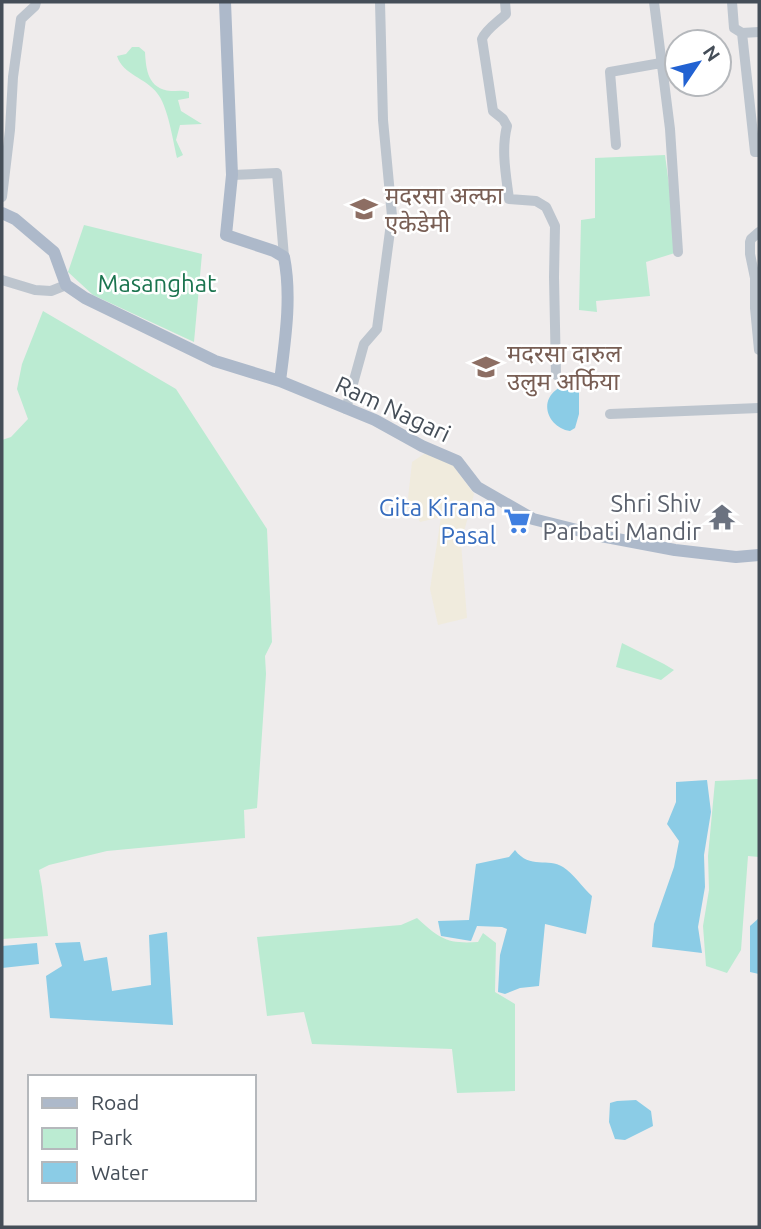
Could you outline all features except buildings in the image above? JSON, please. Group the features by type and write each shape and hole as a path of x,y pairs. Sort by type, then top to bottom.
{"main road":[{"path":"225,2 232,175 226,235 284,257 288,276 286,330 280,381"},
{"path":"2,213 15,219 54,252 66,285"},
{"name":"Ram Nagari","path":"66,285 85,298 215,361 280,381 375,420 422,446 457,461 477,487 533,519 601,536 675,550 736,556 759,555"}],"street":[{"path":"2,197 21,19 36,2"},
{"path":"346,409 364,344 377,330 393,216 383,120 380,2"},
{"path":"505,2 506,14 482,39 493,111 507,126 504,158 509,199 536,201 546,207 555,226 556,375"},
{"path":"654,2 670,129 678,252"},
{"path":"732,2 734,28 742,33 759,32"},
{"path":"742,33 755,152 759,152"},
{"path":"615,145 610,72 661,63"},
{"path":"232,175 277,173 284,257"},
{"path":"759,232 750,242 759,349"},
{"path":"2,280 35,290 51,291 66,285"},
{"path":"610,414 759,408"}],"green space":[{"path":"132,47 139,47 145,52 150,78 157,87 189,92 189,98 178,100 181,111 202,124 180,125 176,140 183,155 177,158 170,124 161,99 152,88 124,68 117,56 126,54"},
{"path":"665,155 678,252 646,262 650,296 596,301 597,312 579,310 581,220 595,218 595,158"},
{"name":"Masanghat","path":"84,225 202,254 194,342 93,295 68,272"},
{"path":"43,311 176,389 267,529 272,642 265,656 257,808 244,810 245,838 107,851 49,865 39,870 48,936 2,939 2,440 11,437 28,419 17,389 22,364"},
{"path":"622,643 674,670 661,680 616,667"},
{"path":"759,779 759,857 748,856 741,950 727,973 706,966 703,926 709,890 708,856 715,781"},
{"path":"417,918 444,939 478,942 483,933 496,943 495,992 515,1004 515,1091 457,1093 452,1049 312,1044 304,1012 267,1016 257,937 401,925"}],"sand":[{"path":"427,452 462,467 457,471 474,494 461,543 467,618 438,625 430,589 441,517 420,522 408,498 412,462"}],"water":[{"path":"571,383 579,389 579,414 575,428 570,431 552,420 547,408 551,396 559,388"},
{"path":"707,780 711,812 704,855 705,887 698,927 702,953 652,947 654,924 674,867 679,841 667,824 676,802 676,782"},
{"path":"515,850 527,860 563,867 592,896 586,934 545,924 539,986 520,988 505,994 498,992 500,955 507,929 477,926 471,941 441,936 438,921 469,920 476,864 509,857"},
{"path":"759,918 759,974 750,972 750,926"},
{"path":"167,932 173,1025 50,1018 46,976 62,966 55,943 80,942 84,961 107,957 112,991 151,985 149,935"},
{"path":"37,943 39,964 2,968 2,946"},
{"path":"636,1100 651,1111 653,1126 625,1140 615,1139 609,1122 610,1103"}],"place":[{"name":"मदरसा अल्फा एकेडेमी","path":"364,209"},
{"name":"मदरसा दारुल उलुम अर्फिया","path":"486,367"},
{"name":"Shri Shiv Parbati Mandir","path":"722,517"},
{"name":"Gita Kirana Pasal","path":"517,521"}]}
